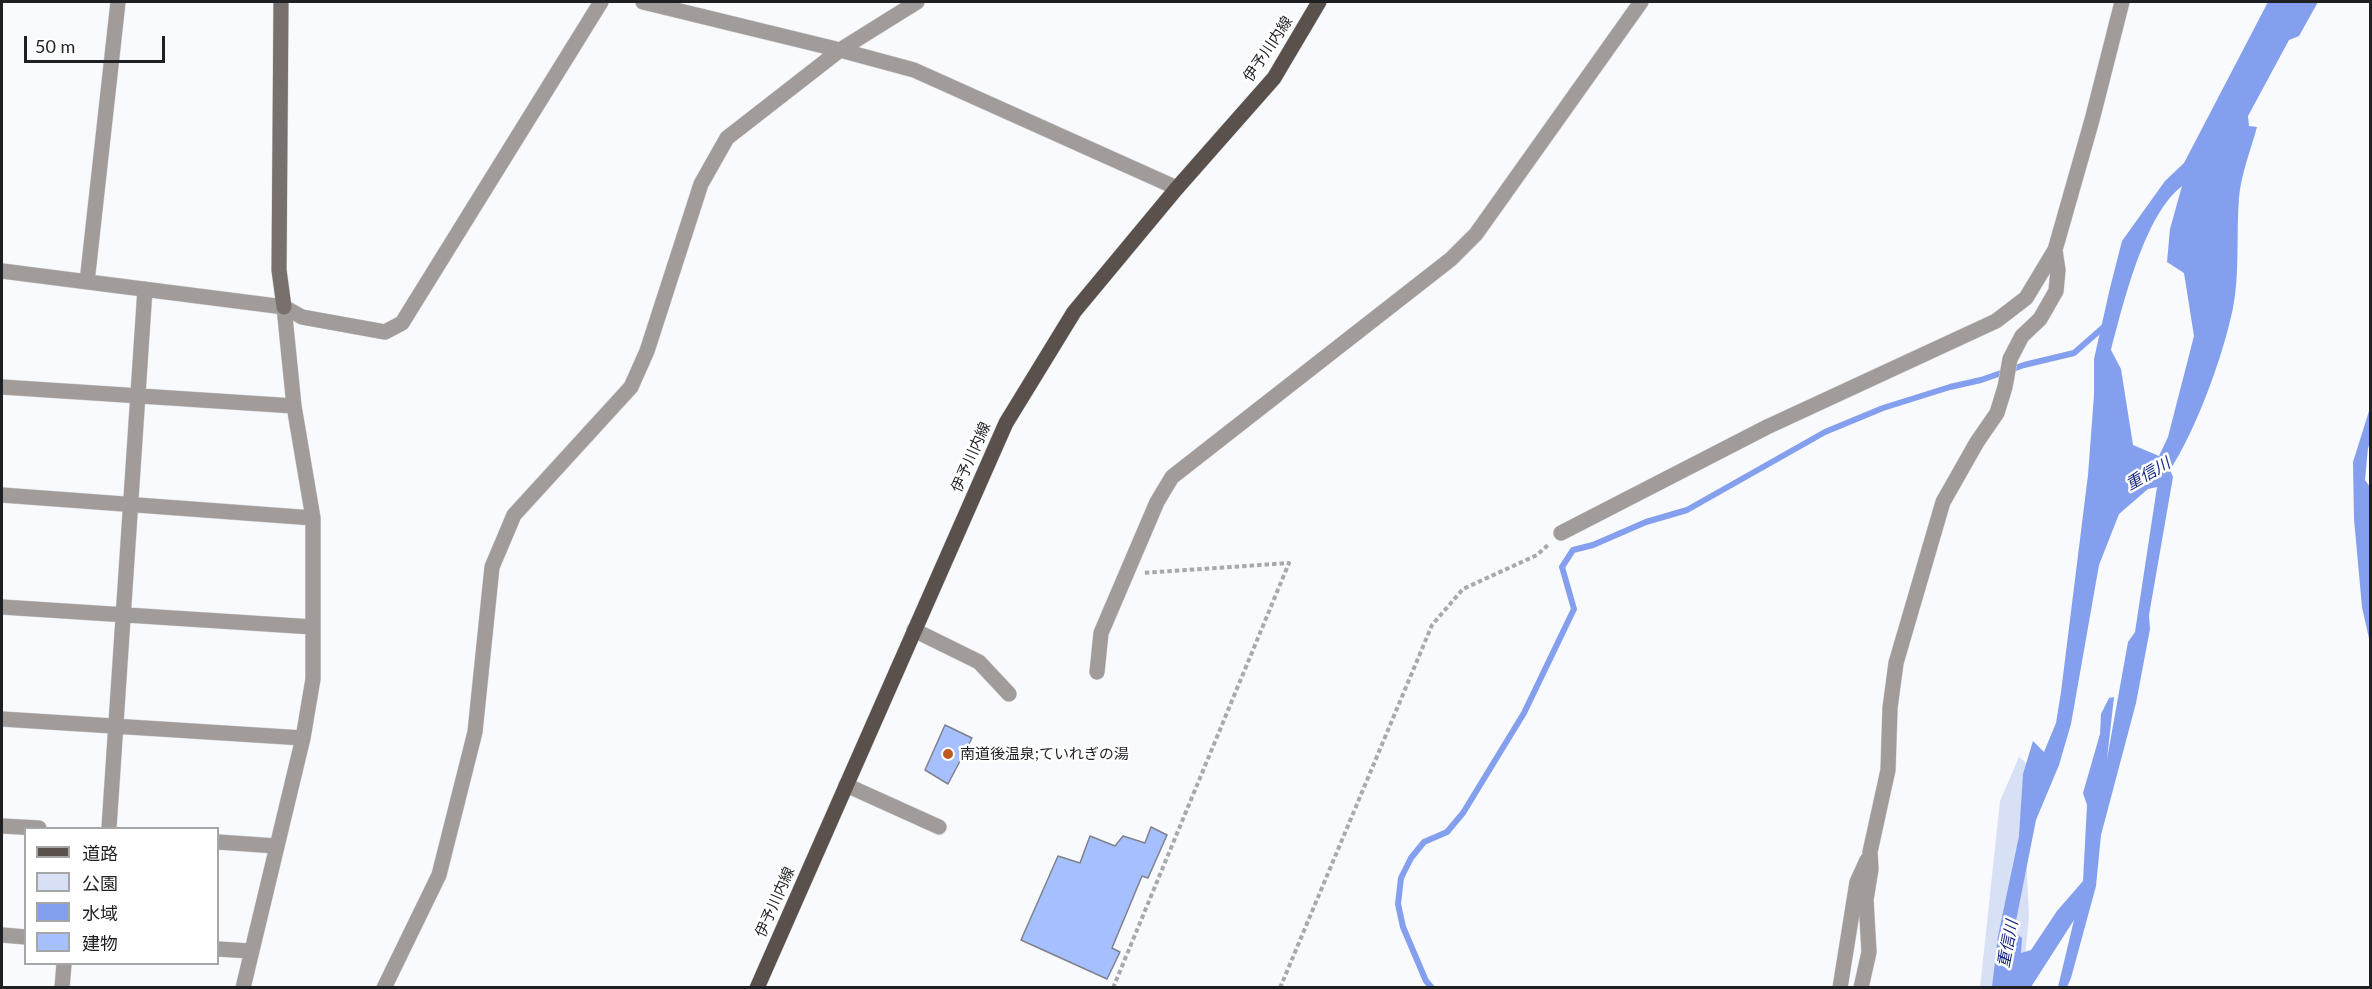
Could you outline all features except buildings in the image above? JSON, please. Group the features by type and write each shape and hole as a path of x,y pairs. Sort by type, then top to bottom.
{"main road":[{"name":"伊予川内線","path":"757,987 1006,423 1074,312 1274,78 1319,2"}],"street":[{"path":"87,282 117,2"},
{"path":"243,987 303,738 313,679 313,518 294,406 279,270 281,2"},
{"path":"2,271 284,307 302,317 385,332 402,323 601,2"},
{"path":"643,2 914,70 1178,188"},
{"path":"384,987 439,875 475,732 492,567 514,515 631,387 647,351 701,184 727,138 840,50 917,2"},
{"path":"1097,672 1101,633 1157,502 1172,477 1451,259 1476,234 1641,2"},
{"path":"1561,533 1767,427 1996,321 2026,298 2055,250 2092,120 2122,2"},
{"path":"1840,987 1857,882 1870,852 1888,770 1890,708 1896,663 1943,502 1977,442 1997,413 2010,359 2022,336 2040,319 2056,291 2058,270 2055,250"},
{"path":"109,827 145,289"},
{"path":"2,387 294,406"},
{"path":"2,495 313,518"},
{"path":"2,607 313,627"},
{"path":"914,630 979,662 1009,694"},
{"path":"2,719 303,738"},
{"path":"846,785 939,827"},
{"path":"2,826 24,827"},
{"path":"219,842 276,846"},
{"path":"1861,987 1869,952 1866,900 1871,869 1870,852"},
{"path":"2,935 24,936"},
{"path":"219,949 250,951"},
{"path":"62,987 64,965"}],"path":[{"path":"1280,987 1432,626 1463,589 1537,555 1561,533"},
{"path":"1113,987 1289,563 1126,574"}],"green space":[{"path":"2019,757 2031,767 2023,795 2029,917 2022,987 1980,988 2000,801"}],"water":[{"name":"重信川","path":"2268,2 2318,2 2299,36 2289,40 2248,116 2249,126 2257,127 2240,189 2233,308 2223,348 2208,391 2190,434 2170,470 2173,477 2149,615 2150,629 2136,703 2101,835 2096,886 2071,978 2067,987 2058,987 2074,920 2031,987 1992,987 1998,936 2019,836 2023,774 2033,741 2044,752 2056,723 2088,475 2094,395 2094,359 2110,288 2122,241 2165,181 2184,163","holes":["2182,186 2170,229 2167,262 2184,273 2194,336 2168,437 2159,456 2133,445 2121,369 2111,350 2129,286 2146,239 2169,200","2157,487 2135,632 2128,642 2107,759 2114,697 2109,698 2101,714 2100,734 2083,793 2087,805 2083,881 2057,911 2031,950 2021,953 2022,938 2014,931 2036,820 2059,765 2071,724 2099,565 2119,514 2148,489"]},
{"path":"2370,408 2370,443 2365,480 2370,487 2370,643 2362,607 2354,519 2353,462"}],"waterway":[{"path":"1432,988 1426,981 1403,927 1398,904 1401,878 1411,858 1424,842 1447,832 1463,813 1524,713 1574,609 1562,567 1573,550 1593,545 1646,522 1687,510 1825,432 1883,408 1981,380 2024,365 2074,353 2106,325"}],"place":[{"name":"南道後温泉;ていれぎの湯","path":"948,754"}]}
